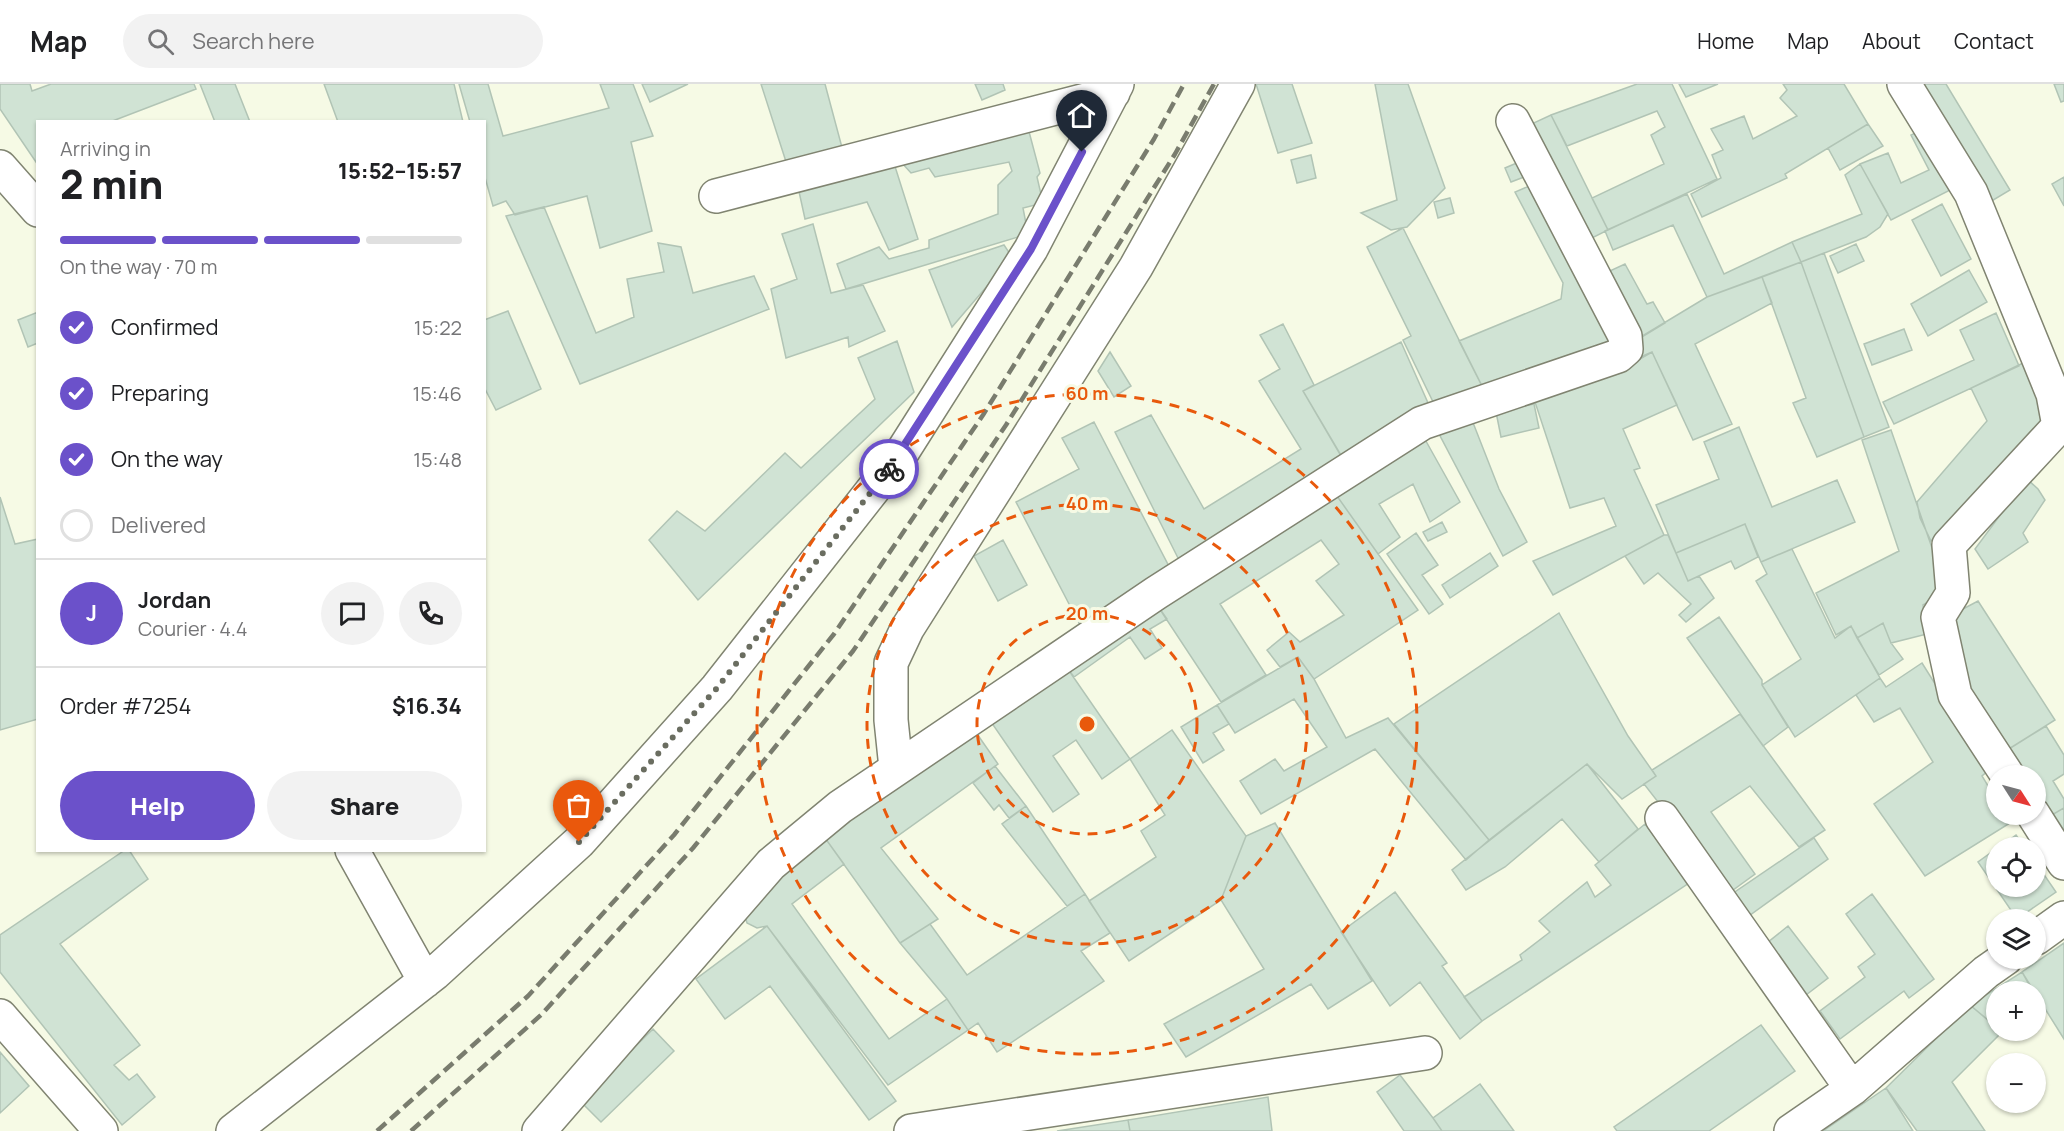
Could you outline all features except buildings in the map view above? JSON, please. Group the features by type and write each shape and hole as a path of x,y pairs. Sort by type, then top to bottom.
{"street":[{"path":"896,768 891,720 891,663 907,629 1136,267 1238,84"},
{"path":"1904,84 1971,193 2053,394 2059,426 1949,545 1953,592 1938,617 1955,695 2001,765"},
{"path":"716,196 1115,88"},
{"path":"233,1131 425,981 579,842 717,688 901,454 1031,249 1115,88"},
{"path":"539,1131 771,864 840,807 1156,593 1422,423 1618,356 1626,349 1624,336 1513,122"},
{"path":"0,167 36,208"},
{"path":"1662,818 1852,1089"},
{"path":"2040,825 2064,862"},
{"path":"353,852 425,981"},
{"path":"2046,931 2064,918"},
{"path":"1791,1131 1852,1089 1990,969"},
{"path":"0,1016 101,1131"},
{"path":"910,1131 1425,1053"}],"railway":[{"path":"377,1131 528,996 674,835 834,634 983,415 1154,139 1184,84"},
{"path":"411,1131 541,1015 693,848 853,651 1006,425 1175,154 1214,84"}],"way so far":[{"path":"579,842 717,688 889,469"}],"route":[{"path":"889,469 901,454 1031,249 1082,152"}]}
